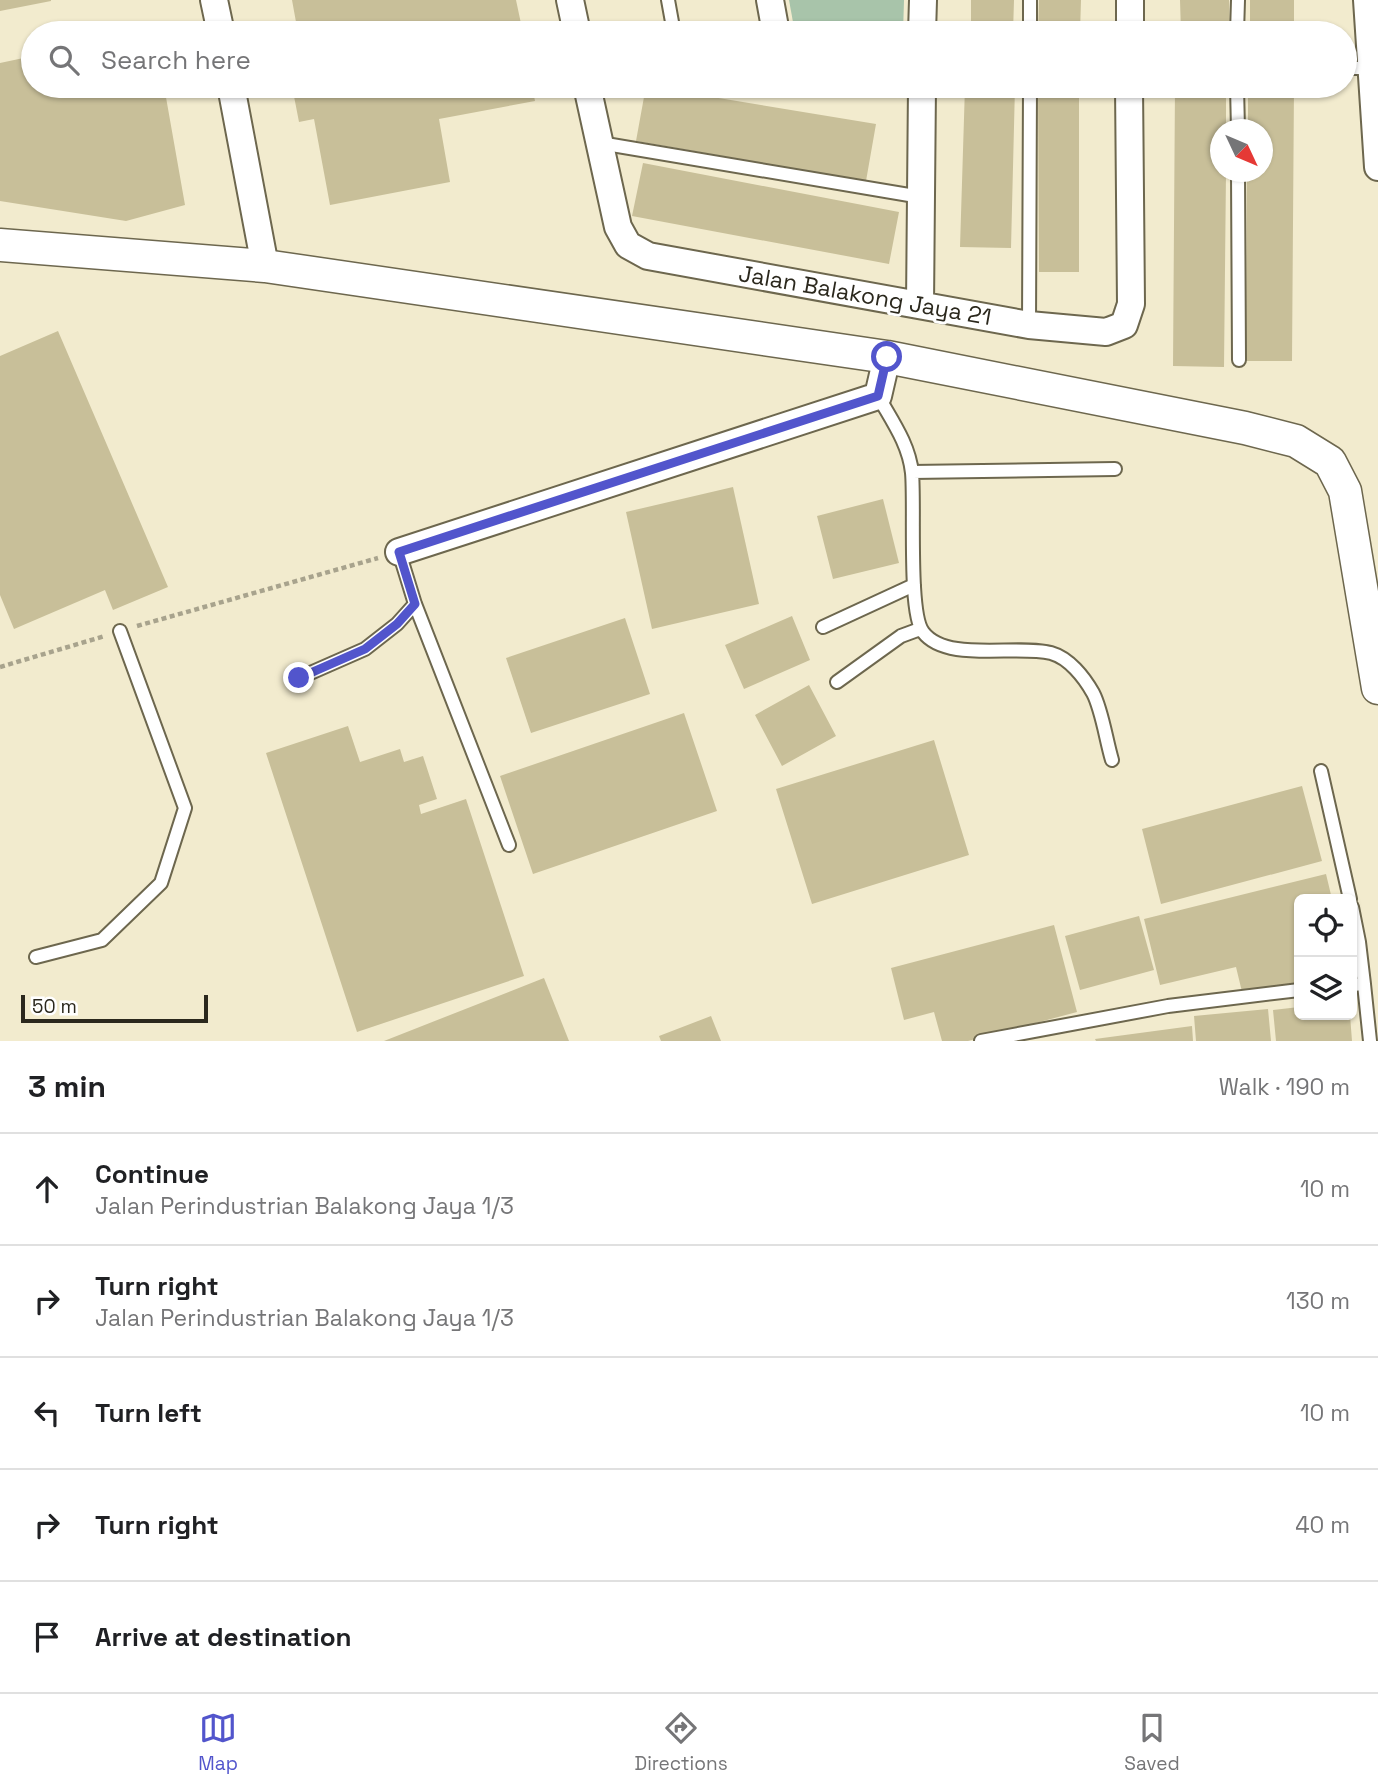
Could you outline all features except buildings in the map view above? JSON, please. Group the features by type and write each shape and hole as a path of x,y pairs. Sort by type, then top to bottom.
{"street":[{"path":"214,0 218,21"},
{"path":"570,0 578,21"},
{"path":"770,0 774,21"},
{"path":"922,21 923,0"},
{"path":"1130,0 1130,21"},
{"path":"1367,0 1358,68 1378,167"},
{"path":"232,98 265,266"},
{"path":"589,98 598,143"},
{"path":"916,98 920,197 919,305"},
{"name":"Jalan Balakong Jaya 21","path":"598,143 618,227 628,245 648,256 1029,324 1106,332 1124,325 1131,304 1129,98"},
{"path":"0,245 265,266 887,357 1245,428 1296,441 1330,462 1345,491 1378,688"},
{"path":"399,552 878,396 887,357"}],"lane":[{"path":"668,0 672,21"},
{"path":"1030,0 1030,21"},
{"path":"1237,21 1238,0"},
{"path":"1029,324 1030,98"},
{"path":"1237,98 1238,119"},
{"path":"598,143 920,197"},
{"path":"1238,182 1239,360"},
{"path":"878,396 904,439 912,472 914,586 920,629 930,642 951,648 1052,653 1073,666 1093,694 1112,760"},
{"path":"912,472 1115,470"},
{"path":"399,552 415,604 509,845"},
{"path":"823,627 914,586"},
{"path":"299,678 365,649 397,624 415,604"},
{"path":"837,682 901,636 920,629"},
{"path":"36,957 102,940 161,883 185,808 120,632"},
{"path":"1321,771 1349,894"},
{"path":"1357,932 1358,985 1370,1041"},
{"path":"981,1041 1168,1006 1294,991"}],"path":[{"path":"0,667 399,552"}],"green space":[{"path":"789,0 904,0 903,21 793,21"}],"route":[{"path":"299,678 365,649 397,624 415,604 399,552 878,396 887,357"}]}
